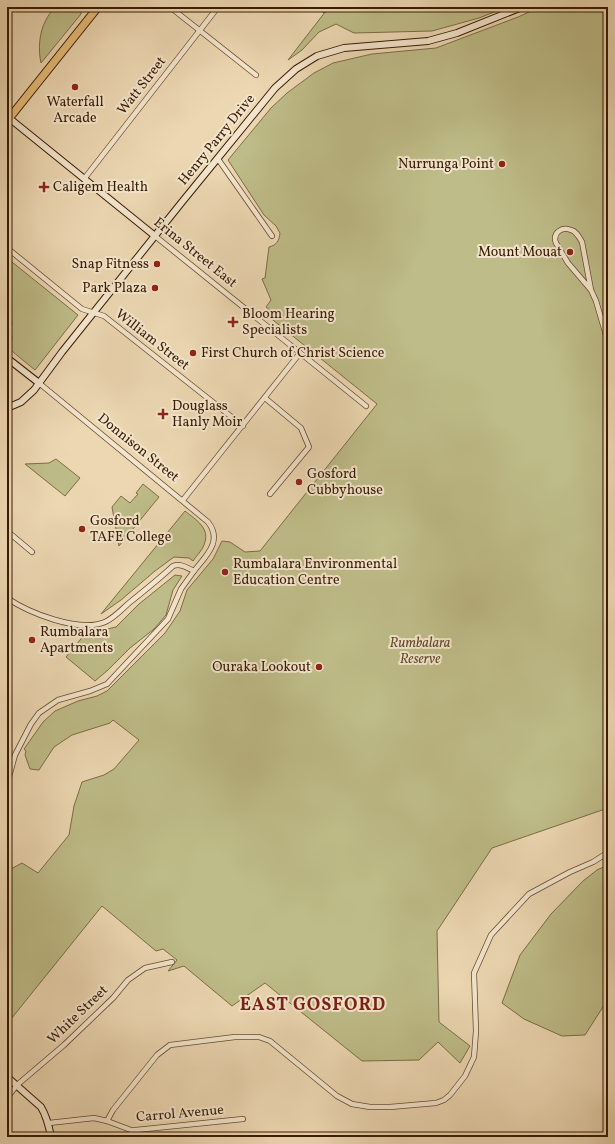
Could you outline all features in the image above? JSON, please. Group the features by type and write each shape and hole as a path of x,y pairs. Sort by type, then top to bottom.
{"main road":[{"path":"8,119 98,7"},
{"name":"Henry Parry Drive","path":"7,408 21,402 39,384 62,352 155,236 276,88 296,69 317,56 344,48 428,41 457,33 522,7"},
{"name":"Erina Street East","path":"8,119 155,236"},
{"name":"Donnison Street","path":"7,358 39,384"},
{"path":"7,1077 45,1112 50,1137"}],"street":[{"path":"170,7 256,75"},
{"name":"Watt Street","path":"84,178 218,7"},
{"path":"218,159 272,236"},
{"path":"591,290 568,263 554,240 558,231 563,229 572,230 582,242 591,290 596,301 608,342"},
{"name":"Erina Street East","path":"155,236 366,406"},
{"name":"William Street","path":"7,248 82,309 104,316 243,426"},
{"path":"183,500 300,353"},
{"name":"Donnison Street","path":"7,784 15,755 31,724 39,714 58,700 90,691 107,684 168,619 181,589 211,549 214,538 212,527 208,522 183,500 39,384"},
{"path":"265,398 302,428 309,447 270,494"},
{"path":"7,531 32,552"},
{"path":"7,598 23,608 68,624 93,624 104,622 115,615 173,566 182,565 194,571"},
{"path":"107,1121 113,1110 157,1055 170,1045 236,1037 259,1037 270,1041 337,1096 352,1104 370,1107 384,1107 436,1103 444,1100 450,1095 464,1076 474,1057 476,1032 474,973 491,935 529,894 604,855"},
{"name":"White Street","path":"7,1098 17,1086 64,1045 108,1003 128,980 145,968 172,962"},
{"name":"Carrol Avenue","path":"48,1123 94,1118 131,1130 136,1130 243,1119"}],"green space":[{"path":"55,7 87,7 84,8 81,14 41,63 39,47 42,30 48,16"},
{"path":"329,7 396,7 399,9 401,7 507,7 479,18 432,31 354,33 336,24 319,32 302,50 288,60"},
{"name":"Rumbalara Reserve","path":"540,7 608,7 608,808 492,848 437,931 439,1022 470,1046 460,1063 438,1042 419,1060 362,1061 265,983 232,1006 184,966 168,971 177,960 163,949 156,951 102,906 7,1024 7,871 22,863 38,873 69,835 74,806 82,782 104,775 114,769 139,740 113,720 110,723 72,735 54,747 39,770 30,769 25,755 26,751 24,749 43,722 55,711 107,691 165,633 180,611 187,590 213,559 222,541 230,542 245,552 260,551 377,404 268,316 271,311 266,307 271,300 262,279 265,278 269,247 277,242 280,233 276,226 264,215 228,160 271,108 287,93 314,73 333,63 372,54 436,48 518,17"},
{"path":"7,258 78,315 35,370 7,347"},
{"path":"56,459 80,478 65,496 25,464 49,463"},
{"path":"143,484 159,497 119,546 112,507 121,496 130,503 138,494 136,493"},
{"path":"185,511 198,521 206,534 203,547 193,561 189,558 174,557 121,600 101,614"},
{"path":"175,575 182,576 173,590 166,615 154,629 130,648 95,681 66,657 85,634 116,627 139,604"},
{"path":"608,865 608,999 585,1035 562,1036 524,1019 502,1003 520,955 551,914 583,881 597,870"}],"waterway":[{"path":"7,311 12,323 10,332 12,338 7,342"}],"railway":[{"path":"7,21 19,7"}],"place":[{"name":"Waterfall Arcade","path":"75,87"},
{"name":"Nurrunga Point","path":"502,164"},
{"name":"Caligem Health","path":"44,187"},
{"name":"Mount Mouat","path":"570,252"},
{"name":"Snap Fitness","path":"157,264"},
{"name":"Park Plaza","path":"155,288"},
{"name":"Bloom Hearing Specialists","path":"233,322"},
{"name":"First Church of Christ Science","path":"193,353"},
{"name":"Douglass Hanly Moir","path":"163,414"},
{"name":"Gosford Cubbyhouse","path":"299,482"},
{"name":"Gosford TAFE College","path":"82,529"},
{"name":"Rumbalara Environmental Education Centre","path":"225,572"},
{"name":"Rumbalara Apartments","path":"32,640"},
{"name":"Ouraka Lookout","path":"319,667"}],"district":[{"name":"EAST GOSFORD","path":"313,1005"}]}
